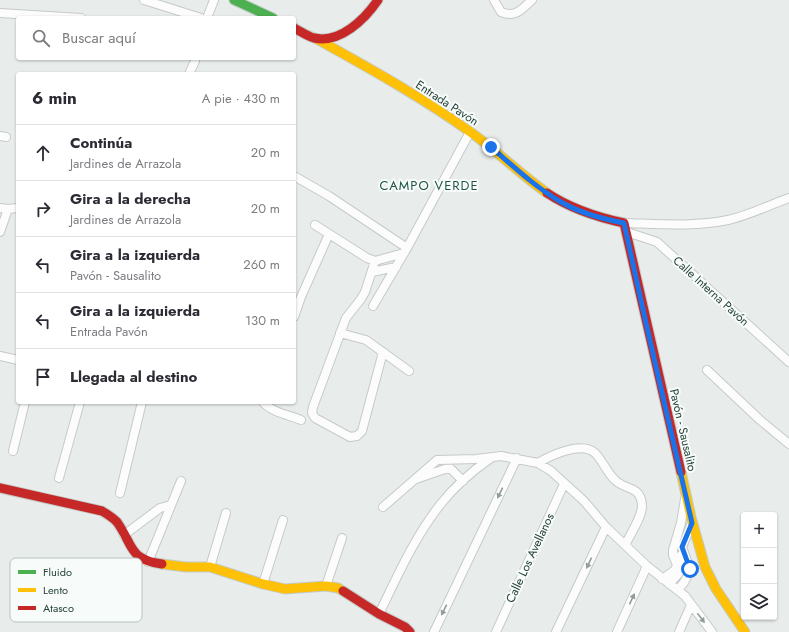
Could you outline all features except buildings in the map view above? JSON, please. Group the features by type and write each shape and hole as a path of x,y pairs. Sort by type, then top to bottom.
{"street":[{"path":"144,0 195,16"},
{"path":"208,16 214,0"},
{"path":"234,0 269,16"},
{"path":"315,38 332,36 347,30 362,19 378,0"},
{"path":"494,0 501,12 512,15 521,11 532,0"},
{"path":"0,13 49,16"},
{"name":"Entrada Pavón","path":"296,29 402,87 470,132 542,190 562,203 626,227"},
{"path":"190,72 195,60"},
{"path":"373,306 470,132"},
{"path":"296,177 329,196 405,251"},
{"path":"626,227 702,224 722,221 749,214 789,198"},
{"path":"0,232 4,208 16,208"},
{"path":"315,225 367,258 375,261 405,251"},
{"name":"Calle Interna Pavón","path":"626,227 657,242 789,362"},
{"name":"Pavón - Sausalito","path":"626,227 646,323 686,496 705,567 710,579 745,632"},
{"path":"296,311 329,234"},
{"path":"375,261 365,292 346,318 313,407 312,415 318,420 350,437 359,435 362,431 383,352"},
{"path":"372,272 396,267"},
{"path":"340,333 366,340 409,372"},
{"path":"0,356 16,360"},
{"path":"707,370 760,420 789,444"},
{"path":"13,451 25,404"},
{"path":"59,478 79,404"},
{"path":"120,493 142,404"},
{"path":"264,404 266,406 301,420"},
{"path":"538,463 550,455 576,449 589,450 596,454 616,481 627,487 633,488 641,500 642,510 625,545"},
{"path":"383,507 411,480 436,460 476,459 501,456 538,463 551,471 584,500 606,527 647,566 678,590 712,632"},
{"path":"378,614 417,538 440,504 474,470 491,457"},
{"path":"434,632 517,458"},
{"path":"411,480 445,469 451,469 463,481"},
{"path":"148,562 181,481"},
{"name":"Calle Los Avellanos","path":"496,632 564,484"},
{"path":"0,488 102,511 116,521 134,552 140,558"},
{"path":"662,579 675,570 677,565 673,555 686,496"},
{"path":"124,535 160,508 171,505"},
{"path":"210,567 226,513"},
{"path":"263,584 283,520"},
{"path":"681,523 692,520"},
{"path":"678,590 685,581 690,569 682,547 692,520"},
{"path":"556,632 606,527"},
{"path":"685,537 696,535"},
{"path":"326,586 342,538"},
{"path":"669,584 680,572 684,563 676,542"},
{"path":"142,559 148,562 186,567 210,567 263,584 285,589 326,586 338,588 378,614 396,622 410,632"},
{"path":"617,632 647,566"},
{"path":"679,632 691,605"}],"traffic: fast":[{"path":"234,0 269,16"}],"traffic: slow":[{"path":"315,38 393,82 450,118 479,138 547,193"},
{"path":"681,472 691,517 705,567 716,589 745,632"},
{"path":"162,564 186,567 210,567 263,584 285,589 326,586 338,588 343,591"}],"traffic: jam":[{"path":"296,29 314,38 324,39 342,34 359,22 378,0"},
{"path":"547,193 565,204 584,212 624,223 681,472"},
{"path":"0,488 102,511 117,522 133,550 142,558"},
{"path":"142,558 162,564"},
{"path":"343,591 379,614 405,627 410,632"}],"district":[{"name":"CAMPO VERDE","path":"429,185"}],"route":[{"path":"491,147 547,194 562,203 577,210 624,223 691,517 692,523 682,547 690,569"}]}
